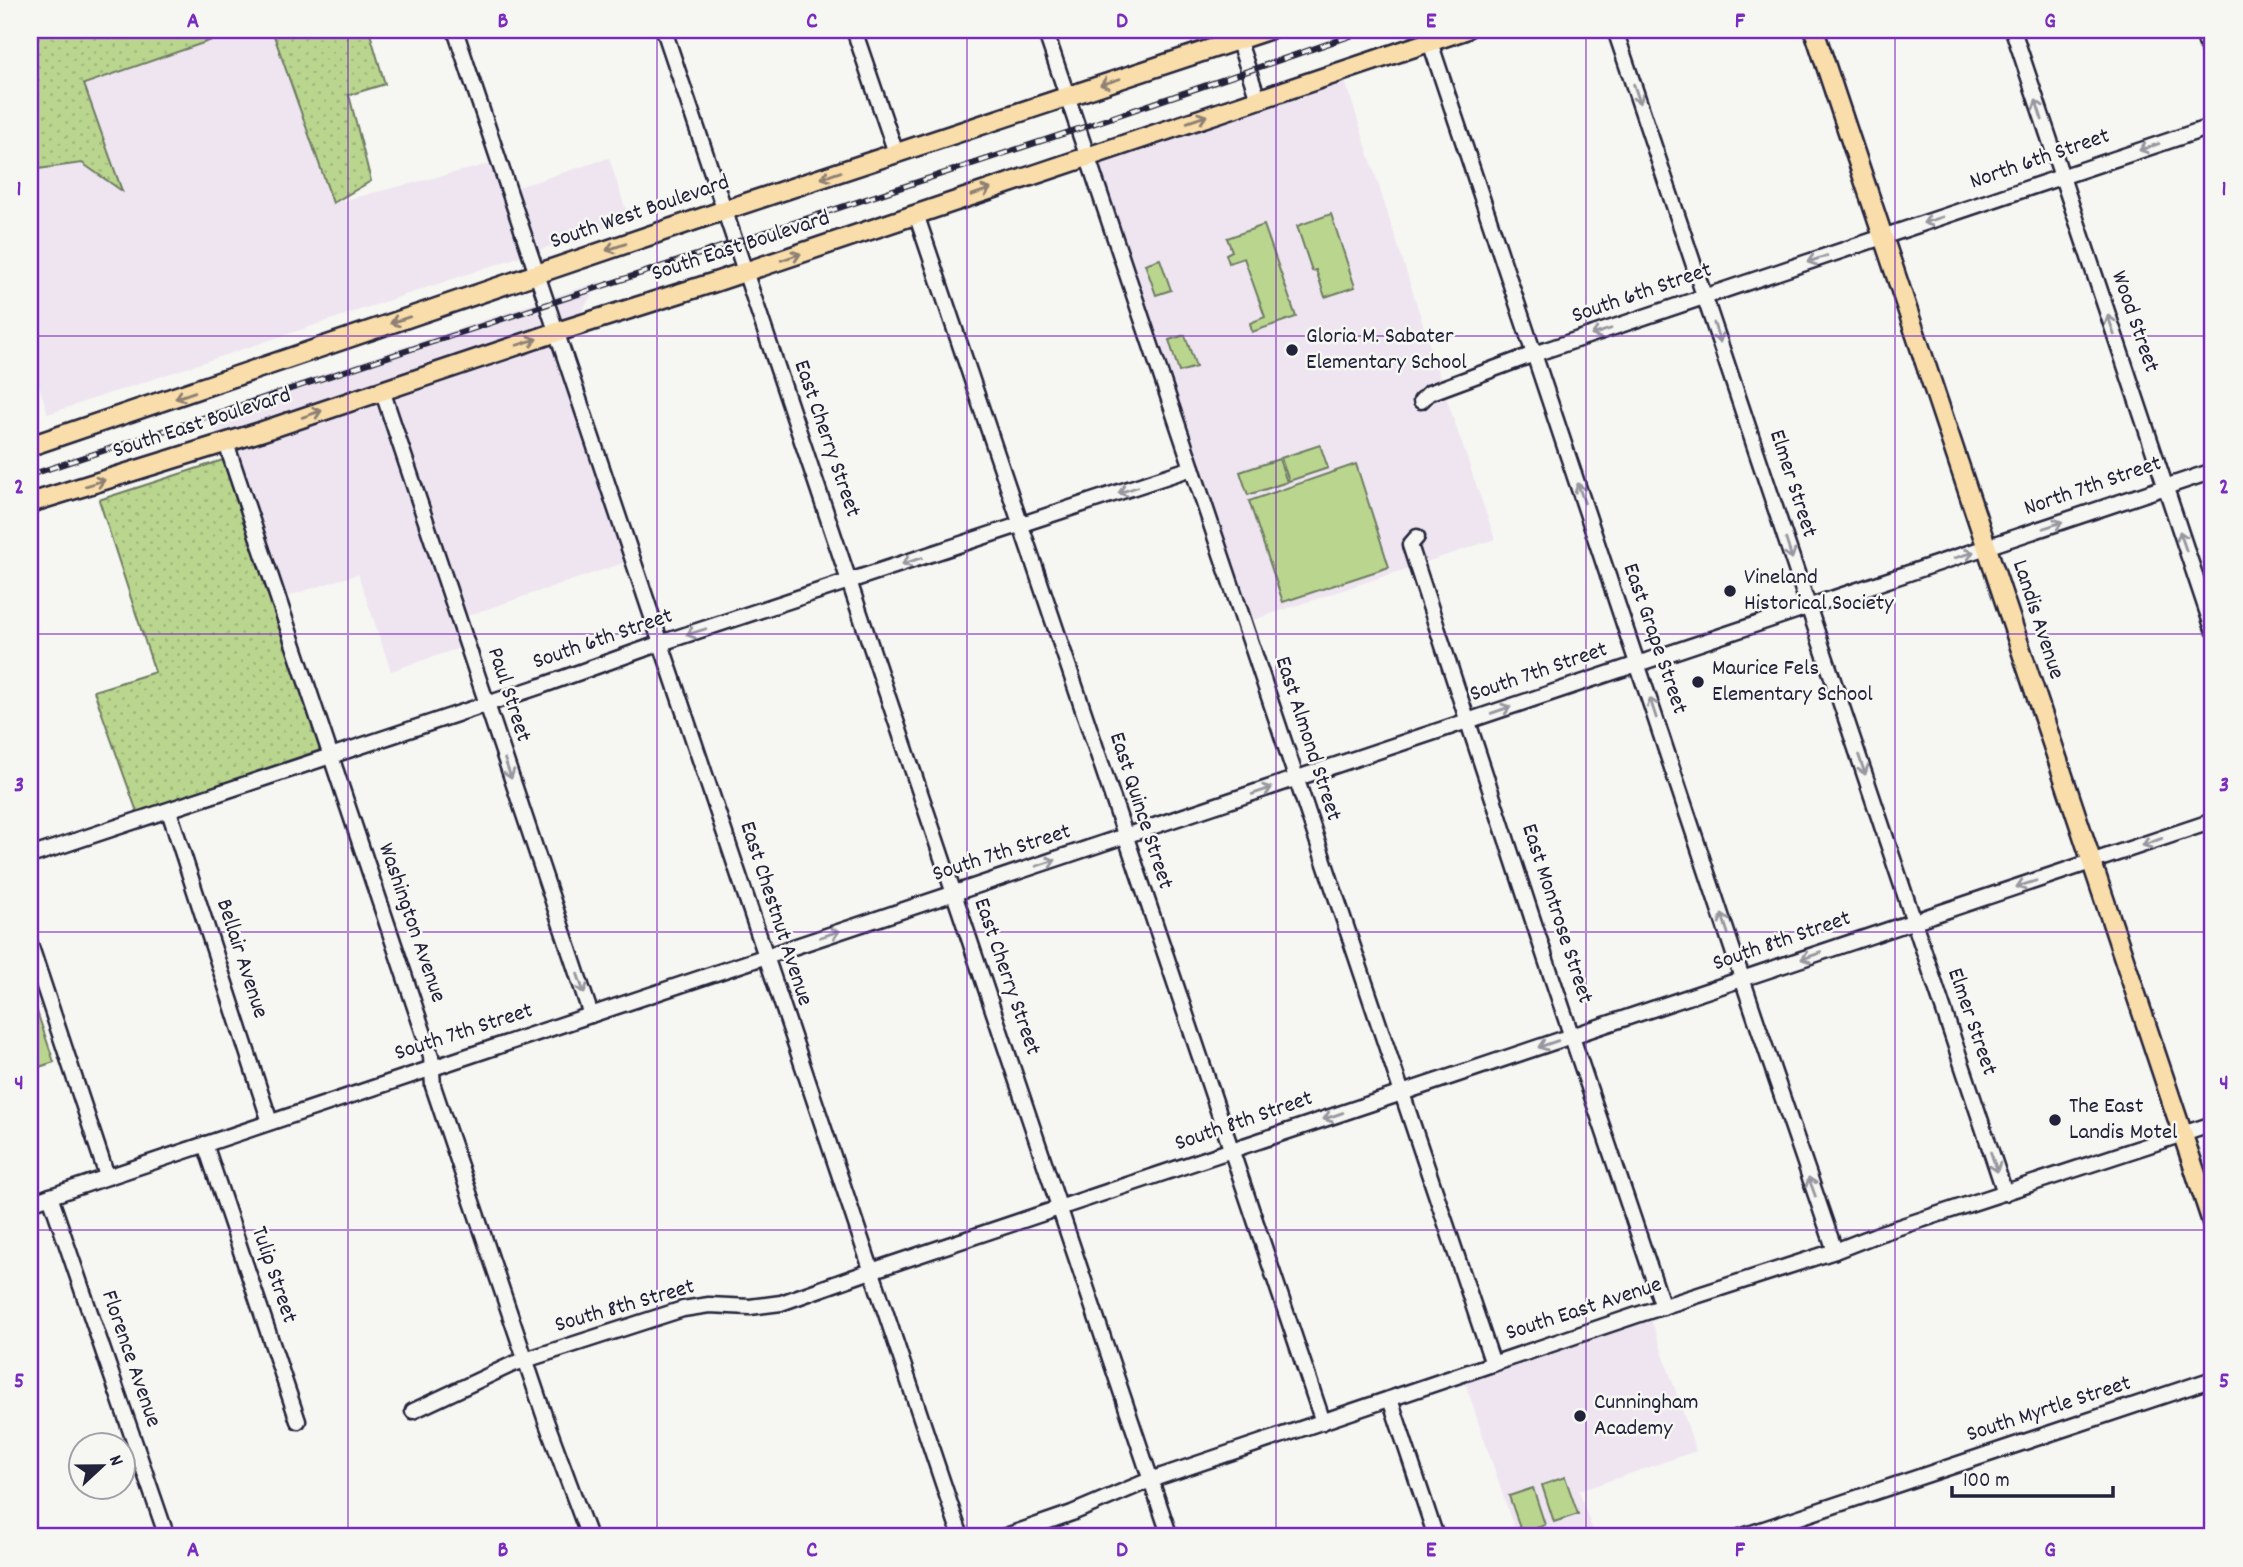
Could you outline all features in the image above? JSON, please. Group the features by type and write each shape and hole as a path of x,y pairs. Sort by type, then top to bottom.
{"main road":[{"name":"South West Boulevard","path":"30,446 1067,96 1237,35 1268,30"},
{"name":"South East Boulevard","path":"30,503 226,443 557,332 747,272 1258,99 1428,36 1465,30"},
{"name":"Landis Avenue","path":"1814,30 2213,1225"}],"street":[{"name":"East Chestnut Avenue","path":"455,30 961,1537"},
{"name":"East Cherry Street","path":"664,30 1170,1537"},
{"path":"854,30 896,153"},
{"name":"East Almond Street","path":"1045,30 1493,1364"},
{"name":"Elmer Street","path":"1615,30 2005,1193"},
{"name":"Wood Street","path":"2013,30 2213,629"},
{"path":"2202,30 2213,63"},
{"path":"1237,35 1258,99"},
{"name":"East Grape Street","path":"1428,36 1835,1251"},
{"name":"North 6th Street","path":"1881,237 2213,126"},
{"name":"East Quince Street","path":"916,214 1323,1422"},
{"name":"South 6th Street","path":"1421,401 1429,393 1534,354 1881,237"},
{"name":"Paul Street","path":"382,390 591,1015"},
{"name":"Washington Avenue","path":"226,443 426,1040 433,1086 525,1360 589,1537"},
{"name":"South 6th Street","path":"30,856 487,704 661,643 1192,468"},
{"name":"North 7th Street","path":"1988,547 2213,471"},
{"name":"East Montrose Street","path":"1417,537 1410,545 1663,1307"},
{"name":"South 7th Street","path":"30,1203 1988,547"},
{"name":"Bellair Avenue","path":"169,811 270,1122"},
{"name":"South 8th Street","path":"413,1411 469,1383 525,1360 683,1309 709,1305 750,1307 781,1303 2213,821"},
{"path":"30,944 107,1176"},
{"name":"South East Avenue","path":"1003,1537 1072,1513 1150,1480 2213,1124"},
{"name":"Tulip Street","path":"205,1144 298,1421"},
{"name":"Florence Avenue","path":"50,1196 167,1537"},
{"name":"South Myrtle Street","path":"1740,1537 2213,1379"},
{"path":"1390,1399 1436,1537"}],"shaded area":[{"path":"241,30 272,30 333,203 502,161 512,189 609,158 629,220 48,414 30,357 30,170 82,163 122,190 84,84"},
{"name":"Gloria M. Sabater Elementary School","path":"1342,71 1454,421 1495,539 1244,623 1087,156"},
{"path":"601,281 561,343 632,560 460,618 468,645 391,671 358,574 278,599 228,446 201,415"},
{"name":"Cunningham Academy","path":"1651,1319 1696,1451 1579,1491 1595,1537 1517,1537 1465,1382"}],"green space":[{"path":"30,30 241,30 84,84 122,191 82,163 30,170"},
{"path":"272,30 369,30 385,84 349,95 371,181 333,203"},
{"path":"1331,214 1355,287 1325,297 1316,270 1312,271 1297,226"},
{"path":"1264,225 1296,317 1252,332 1250,323 1265,317 1244,258 1229,263 1226,254 1232,251 1227,238"},
{"path":"1160,259 1171,290 1156,295 1145,264"},
{"path":"1185,335 1196,367 1179,372 1169,340"},
{"path":"1320,445 1328,468 1289,481 1281,458"},
{"path":"1279,459 1287,482 1248,495 1240,472"},
{"path":"223,460 323,749 137,812 94,691 155,672 99,500"},
{"path":"1356,464 1389,567 1283,602 1249,501"},
{"path":"30,991 54,1062 30,1070"},
{"path":"1565,1477 1578,1514 1554,1522 1542,1485"},
{"path":"1533,1488 1545,1525 1522,1533 1509,1496"}],"railway":[{"path":"30,475 1078,129 1368,30"}],"place":[{"name":"Gloria M. Sabater Elementary School","path":"1292,350"},
{"name":"Vineland Historical Society","path":"1730,591"},
{"name":"Maurice Fels Elementary School","path":"1698,682"},
{"name":"The East Landis Motel","path":"2055,1120"},
{"name":"Cunningham Academy","path":"1580,1416"}]}
